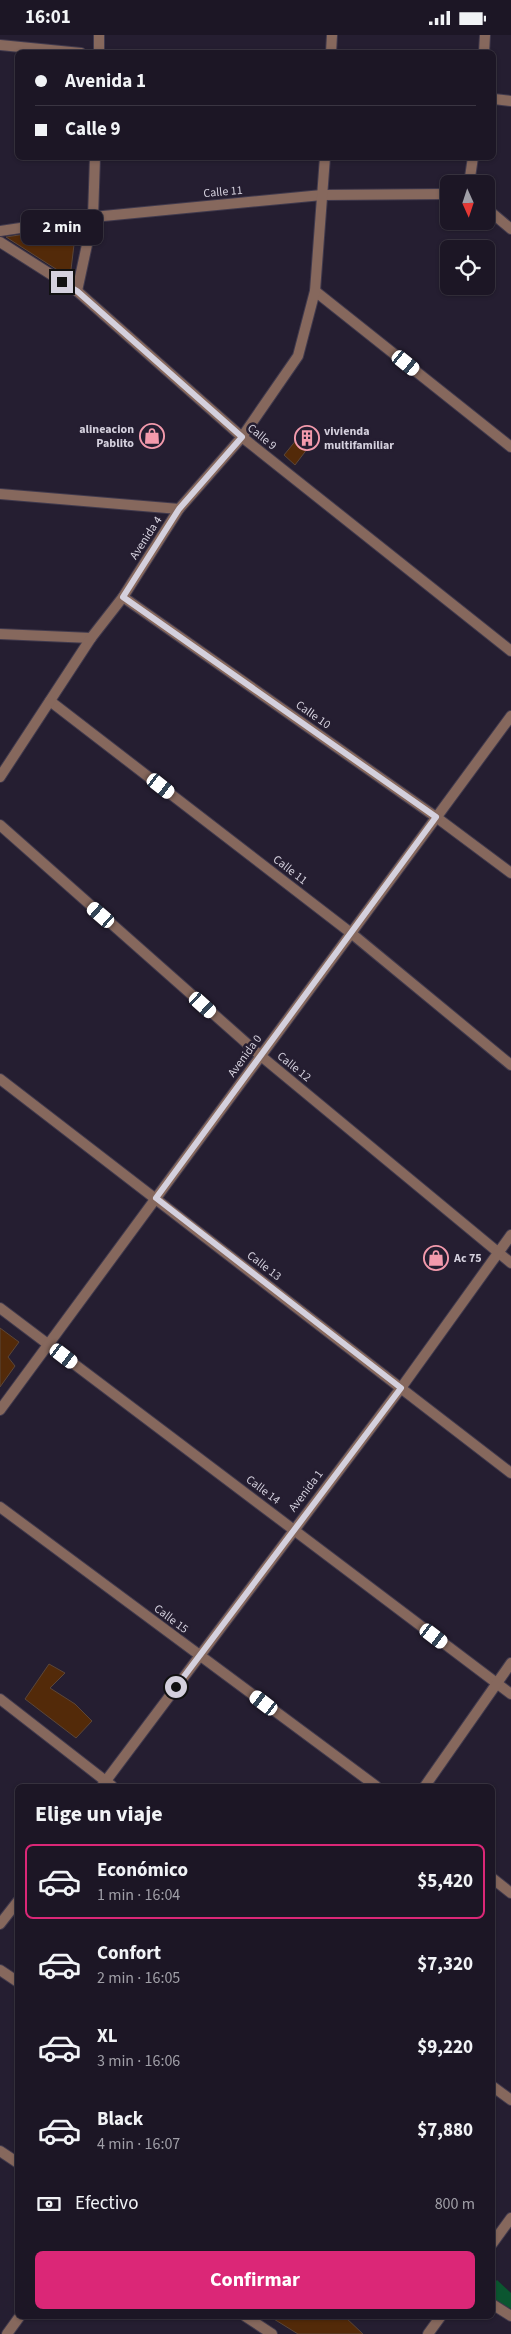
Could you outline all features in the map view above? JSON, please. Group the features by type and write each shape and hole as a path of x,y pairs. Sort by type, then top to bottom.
{"street":[{"path":"99,35 99,50"},
{"path":"332,35 332,50"},
{"path":"484,50 485,35"},
{"path":"0,45 51,50"},
{"path":"496,99 511,101"},
{"path":"77,291 93,217 95,160"},
{"name":"Avenida 4","path":"0,777 91,638 123,597 179,509 242,437 298,356 315,291 325,160"},
{"path":"470,175 473,160"},
{"name":"Calle 11","path":"0,231 93,217 322,195 440,194"},
{"path":"495,216 511,229"},
{"name":"Calle 9","path":"0,242 77,291 242,437 511,651"},
{"path":"315,291 511,447"},
{"path":"0,494 179,509"},
{"name":"Calle 10","path":"123,597 436,817 511,873"},
{"path":"0,634 91,638"},
{"name":"Calle 11","path":"50,701 351,933 511,1065"},
{"name":"Avenida 0","path":"0,1410 511,716"},
{"name":"Calle 12","path":"0,825 261,1056 511,1263"},
{"name":"Calle 13","path":"0,1079 511,1473"},
{"name":"Avenida 1","path":"108,1784 199,1655 401,1388 511,1235"},
{"name":"Calle 14","path":"0,1308 511,1694"},
{"name":"Calle 15","path":"0,1507 373,1784"},
{"path":"426,1784 511,1663"},
{"path":"0,1699 106,1784"},
{"path":"495,1880 511,1893"},
{"path":"0,1924 15,1905"},
{"path":"0,1969 15,1980"},
{"path":"495,2087 511,2100"},
{"path":"0,2151 15,2161"},
{"path":"495,2240 511,2218"},
{"path":"495,2306 511,2316"},
{"path":"7,2334 18,2319"},
{"path":"250,2319 272,2334"},
{"path":"428,2334 439,2319"}],"green space":[{"path":"497,2280 511,2293 511,2309 495,2300 495,2282"}],"building":[{"path":"76,228 70,278 6,237"},
{"name":"vivienda multifamiliar","path":"306,428 317,436 295,465 284,455"},
{"path":"0,1328 19,1342 8,1357 15,1366 0,1387"},
{"path":"49,1664 65,1673 50,1688 75,1704 92,1721 76,1738 25,1699"},
{"path":"274,2319 347,2319 363,2334 298,2334"}],"place":[{"name":"alineacion Pablito","path":"152,436"},
{"name":"vivienda multifamiliar","path":"307,438"},
{"name":"Ac 75","path":"436,1258"}],"route":[{"path":"62,282 77,291 242,437 179,509 123,597 436,817 156,1198 401,1388 293,1529 176,1687"}]}
